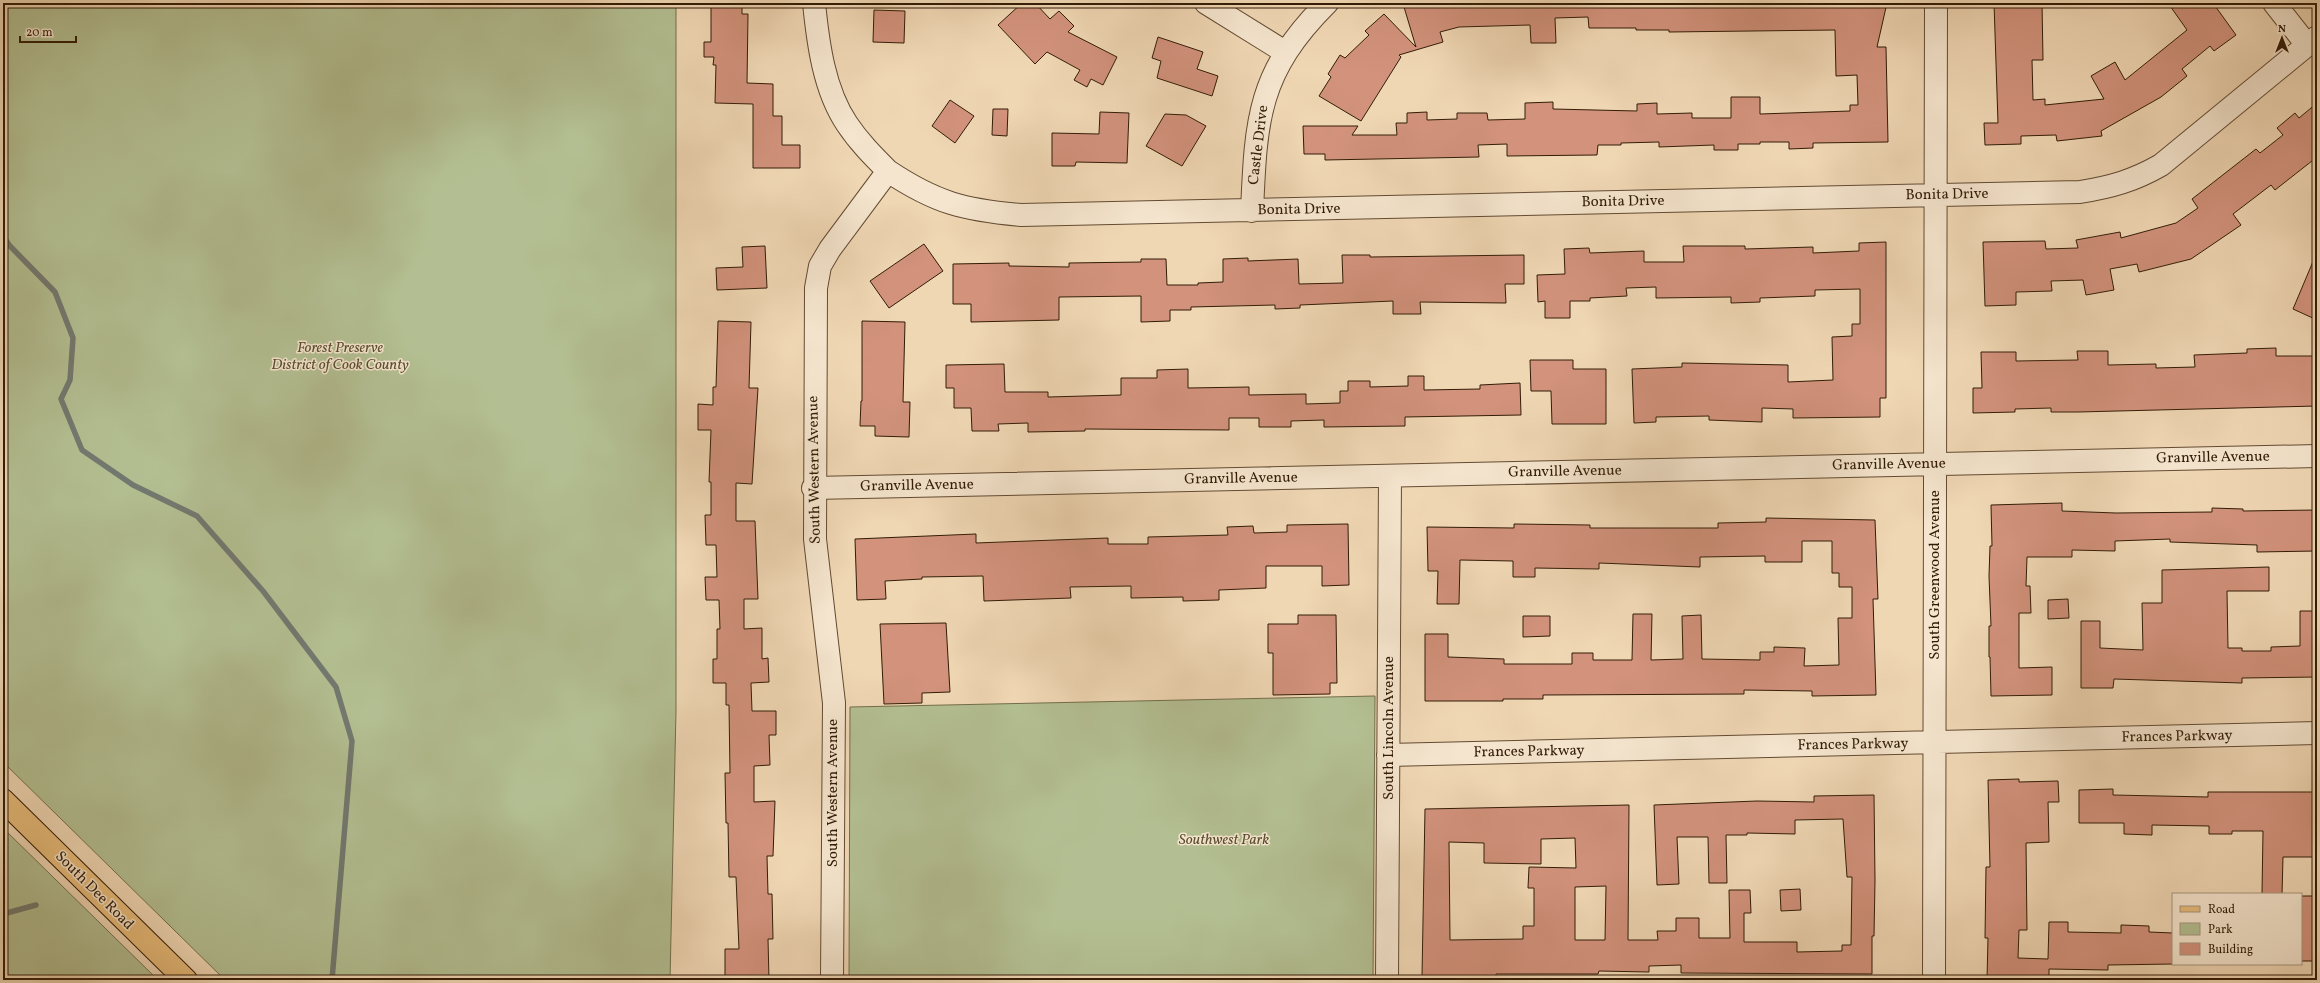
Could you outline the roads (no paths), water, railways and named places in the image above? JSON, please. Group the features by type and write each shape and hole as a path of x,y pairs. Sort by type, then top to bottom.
{"main road":[{"name":"South Dee Road","path":"3,800 186,980"}],"street":[{"path":"814,3 823,60 833,98 846,124 865,148 888,171"},
{"path":"1206,3 1285,52"},
{"name":"Castle Drive","path":"1252,211 1254,158 1262,106 1270,80 1285,52 1311,19 1327,3"},
{"name":"South Greenwood Avenue","path":"1934,980 1936,3"},
{"path":"2274,3 2312,41"},
{"name":"Bonita Drive","path":"888,171 918,191 947,203 982,212 1021,215 2080,192 2112,187 2136,178 2161,165 2312,41"},
{"name":"South Western Avenue","path":"832,980 834,703 817,567 813,488 816,288 820,266 830,249 888,171"},
{"name":"Granville Avenue","path":"813,488 2317,456"},
{"name":"South Lincoln Avenue","path":"1387,980 1390,476"},
{"name":"Frances Parkway","path":"1388,754 1935,743 2317,733"}],"waterway":[{"path":"3,236 10,246 55,292 73,338 70,380 61,399 82,450 133,485 197,516 263,591 336,687 352,741 332,980"},
{"path":"3,914 36,905"}],"park label":[{"name":"Forest Preserve District of Cook County","path":"340,356"},
{"name":"Southwest Park","path":"1224,840"}]}
